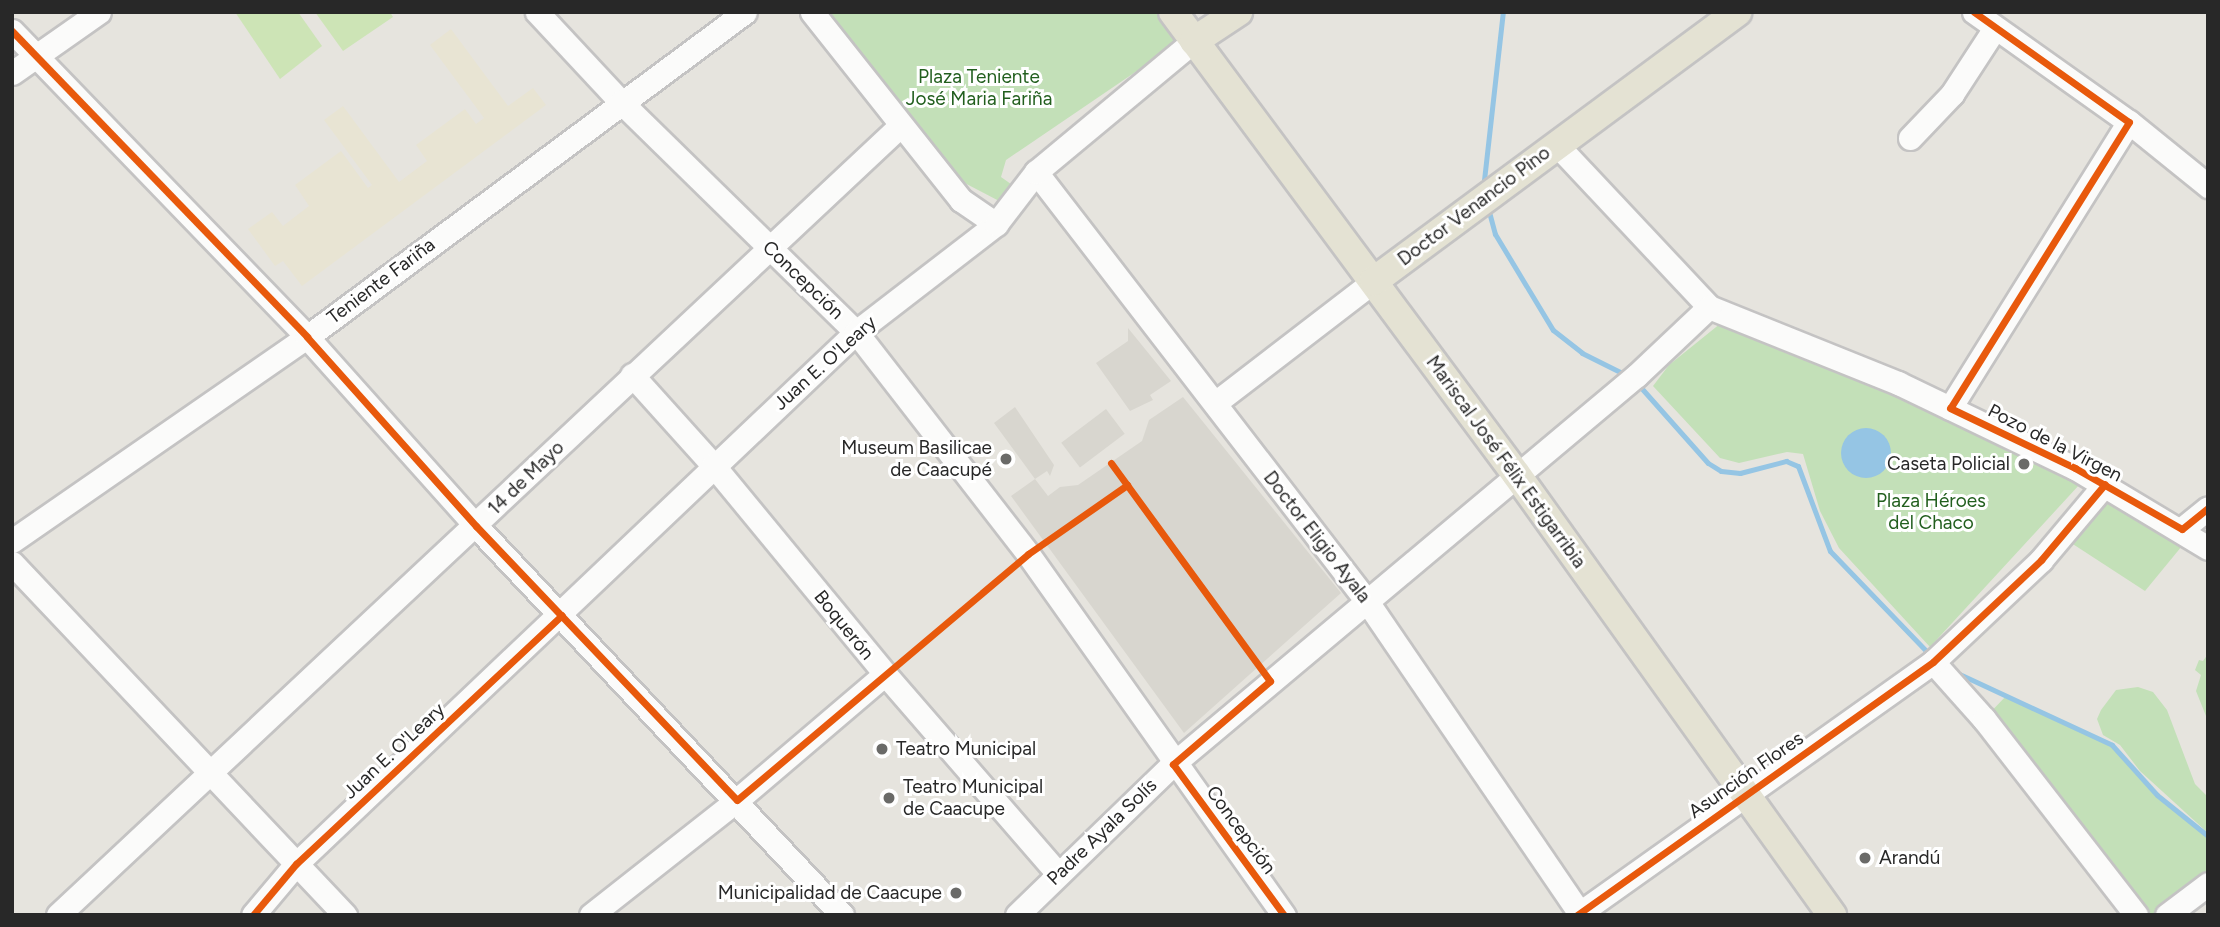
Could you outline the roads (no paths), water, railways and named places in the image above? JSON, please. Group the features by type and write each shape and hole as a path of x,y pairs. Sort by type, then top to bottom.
{"main road":[{"name":"Mariscal José Félix Estigarribia","path":"1173,12 1516,474 1832,915"},
{"name":"Juan E. O'Leary","path":"1194,41 1238,12"},
{"name":"Doctor Venancio Pino","path":"1374,281 1737,12"}],"street":[{"path":"12,73 99,12"},
{"name":"Concepción","path":"537,12 621,102 856,332 1028,555 1173,764 1284,915"},
{"name":"Teniente Fariña","path":"12,541 307,337 745,12"},
{"path":"812,12 961,200 996,223"},
{"path":"1973,12 2129,121 2208,186"},
{"path":"1910,138 1952,94 1995,27"},
{"path":"12,31 35,58 307,337 476,526 737,800 842,915"},
{"name":"Juan E. O'Leary","path":"253,915 296,864 562,615 713,465 856,332 996,223 1036,172 1194,41"},
{"path":"1950,408 2129,121"},
{"name":"14 de Mayo","path":"58,915 476,526 632,374 771,249 900,126"},
{"name":"Pozo de la Virgen","path":"1546,153 1709,307 1950,408 2105,484 2182,529 2208,548"},
{"name":"Doctor Eligio Ayala","path":"1036,172 1366,600 1579,914"},
{"name":"Doctor Venancio Pino","path":"1214,403 1374,281"},
{"name":"Padre Ayala Solís","path":"1017,915 1173,764 1629,380 1709,307"},
{"name":"Boquerón","path":"632,374 713,465 884,674 1058,874"},
{"name":"Asunción Flores","path":"1579,914 1938,658 2041,560 2105,484"},
{"path":"2182,529 2208,509"},
{"path":"12,563 345,915"},
{"path":"1938,658 2136,915"},
{"path":"591,915 737,800 884,674"},
{"path":"2167,915 2208,884"}],"water":[{"path":"1866,428 1884,435 1891,453 1884,471 1866,478 1848,471 1841,453 1848,435"}],"waterway":[{"path":"1483,189 1503,12"},
{"path":"1488,208 1495,234 1553,330 1582,353 1628,376"},
{"path":"1636,382 1708,463 1721,471 1740,473 1786,461 1798,466 1830,551 1930,655"},
{"path":"1955,672 2112,745 2157,795 2208,836"}],"place":[{"name":"Museum Basilicae de Caacupé","path":"1006,459"},
{"name":"Caseta Policial","path":"2024,464"},
{"name":"Teatro Municipal","path":"882,749"},
{"name":"Teatro Municipal de Caacupe","path":"889,798"},
{"name":"Arandú","path":"1865,858"},
{"name":"Municipalidad de Caacupe","path":"956,893"}],"park label":[{"name":"Plaza Teniente José Maria Fariña","path":"979,88"},
{"name":"Plaza Héroes del Chaco","path":"1931,512"}]}
